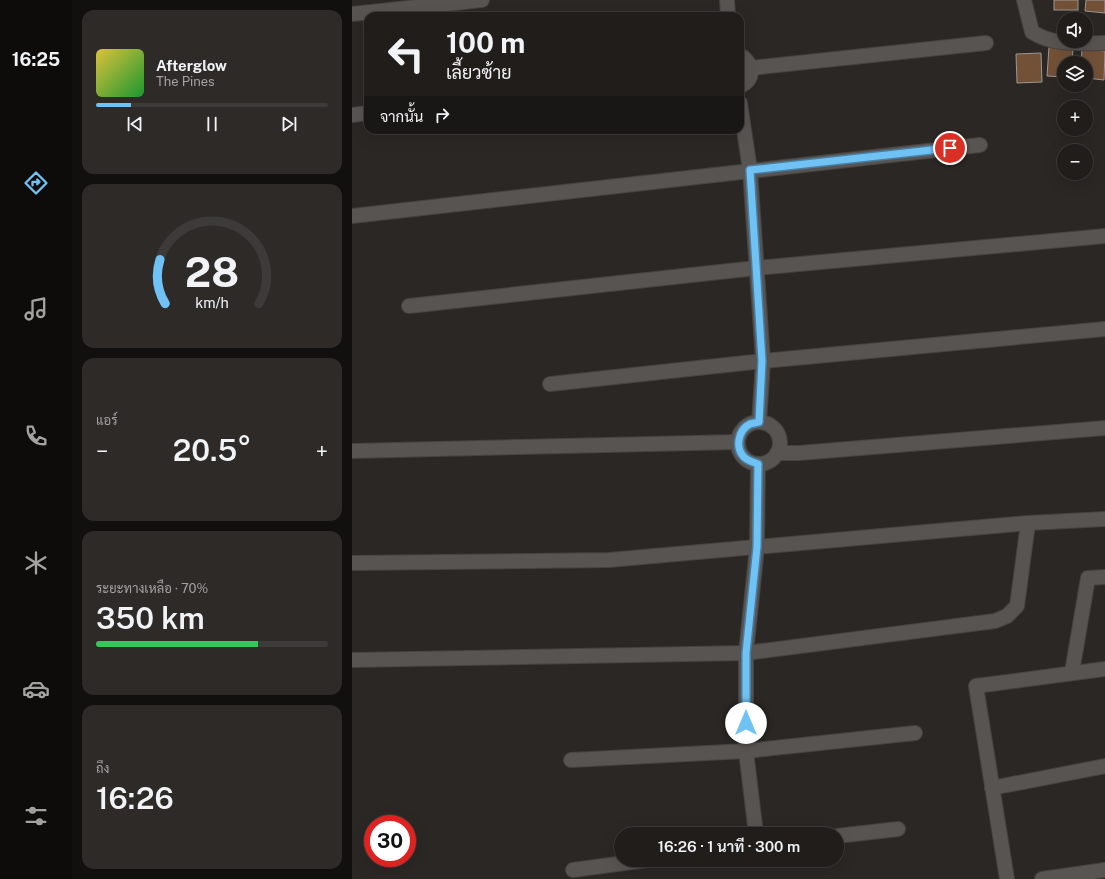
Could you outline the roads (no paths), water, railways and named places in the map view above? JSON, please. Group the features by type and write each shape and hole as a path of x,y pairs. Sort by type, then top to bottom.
{"street":[{"path":"371,12 482,0"},
{"path":"727,0 728,12"},
{"path":"1024,0 1032,32 1043,38 1065,42 1105,43"},
{"path":"352,14 364,13"},
{"path":"751,68 986,43"},
{"path":"744,58 749,62 751,68 751,75 744,83"},
{"path":"352,115 364,114"},
{"path":"744,130 750,170 762,361 759,422"},
{"path":"352,216 980,145"},
{"path":"409,306 756,268 1105,236"},
{"path":"550,384 762,361 1105,329"},
{"path":"759,422 768,424 775,429 779,437 780,445 777,454 772,459 766,463 758,464 750,462 744,457 739,450 738,442 741,432 749,424 759,422"},
{"path":"777,454 1105,428"},
{"path":"352,451 738,442"},
{"path":"755,827 746,751 746,653 757,547 758,464"},
{"path":"352,563 609,560 1028,523 1105,519"},
{"path":"352,660 746,653 995,621 1007,616 1017,606 1028,523"},
{"path":"1072,672 1088,578 1105,577"},
{"path":"1007,879 976,686 1072,672 1105,669"},
{"path":"571,760 746,751 914,733"},
{"path":"992,788 1105,766"},
{"path":"844,835 898,829"},
{"path":"573,870 614,864"},
{"path":"1042,879 1105,870"}]}
